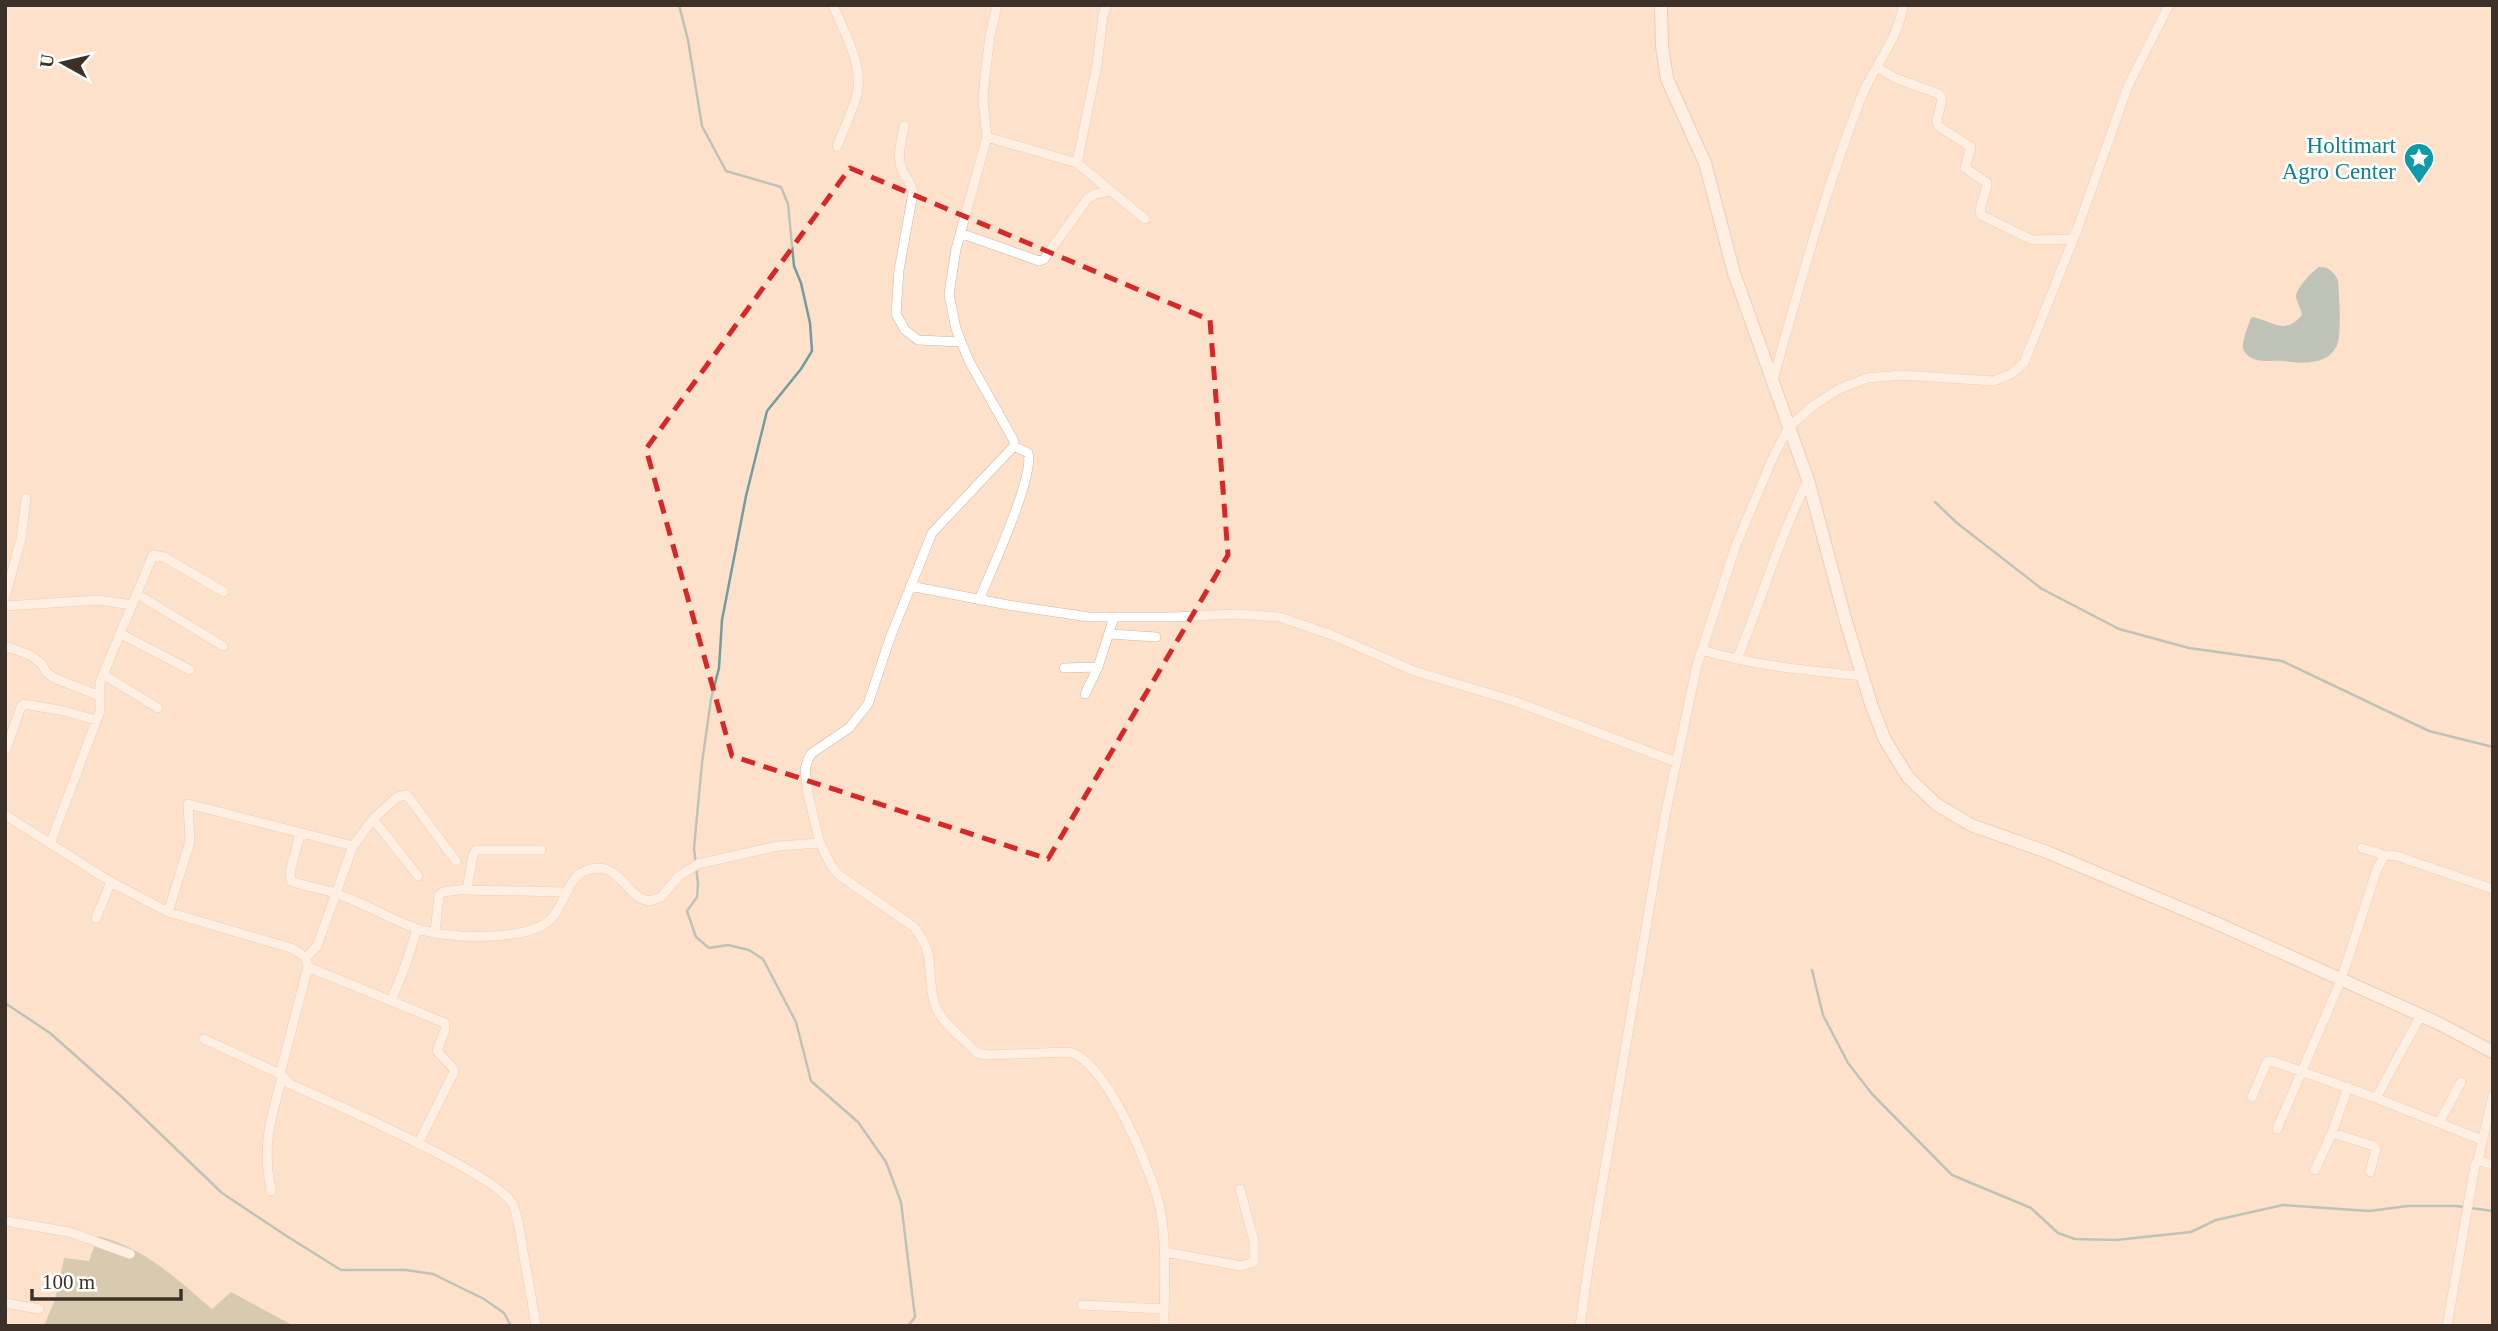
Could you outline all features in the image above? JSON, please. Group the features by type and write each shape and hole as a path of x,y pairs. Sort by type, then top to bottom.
{"street":[{"path":"833,5 855,60 859,81 857,94 837,146"},
{"path":"998,5 990,36 985,76 987,136 960,233 949,294 952,318 961,342 1014,446"},
{"path":"1093,5 1102,15"},
{"path":"1077,163 1097,65 1102,15 1107,5"},
{"path":"1661,5 1662,46 1667,79 1705,163 1734,273 1808,480 1845,618 1880,728 1908,777 1936,804 1971,825 2047,852 2216,923 2421,1015 2493,1052"},
{"path":"1773,380 1823,204 1862,95 1897,27 1903,5"},
{"path":"1580,1326 1676,762 1702,650 1736,545 1758,490 1789,427 1826,397 1867,378 1902,375 1986,382 2011,374 2024,363 2073,239 2128,86 2169,5"},
{"path":"1877,67 1895,78 1939,94 1942,99 1938,127 1971,147 1965,167 1987,183 1980,208 1981,215 2032,240 2073,239"},
{"path":"904,126 900,148 901,168 911,181 913,193 899,270 896,314 913,338 961,342"},
{"path":"987,136 1077,163 1145,219"},
{"path":"960,233 1039,261 1044,259 1088,198 1110,191"},
{"path":"1014,446 932,534 910,586 868,704 856,722 812,754 806,765 808,794 820,843 835,871 914,927 922,937 930,957 930,978 935,1006 977,1053 994,1056 1073,1053 1091,1066 1115,1099 1133,1131 1158,1203 1165,1252 1164,1326"},
{"path":"979,600 1020,498 1029,460 1028,453 1014,446"},
{"path":"1737,659 1778,547 1808,480"},
{"path":"5,597 21,539 26,498"},
{"path":"50,844 101,707 100,685 151,559 156,555 164,557 224,592"},
{"path":"910,586 1082,616 1173,617 1237,614 1279,617 1332,635 1414,671 1514,701 1676,762"},
{"path":"137,594 223,646"},
{"path":"5,606 98,600 132,605"},
{"path":"1084,694 1098,667 1114,617"},
{"path":"121,634 190,670"},
{"path":"1109,634 1156,637"},
{"path":"5,646 30,655 54,678 100,696"},
{"path":"1702,650 1790,669 1864,676"},
{"path":"1064,668 1098,667"},
{"path":"104,675 158,708"},
{"path":"6,748 24,705 96,720"},
{"path":"271,1191 266,1157 268,1125 307,963 317,946 353,846 373,819 397,797 407,795 456,861"},
{"path":"168,912 190,842 188,804 353,846"},
{"path":"5,815 111,881 168,912 294,949 307,963 445,1023 437,1051 454,1072 418,1144"},
{"path":"373,819 418,876"},
{"path":"300,834 290,872 291,881 337,894 417,929 486,937 530,930 550,919 577,876 595,868 614,872 645,900 655,900 695,865 778,846 820,843"},
{"path":"2362,848 2397,856 2493,889"},
{"path":"466,890 476,850 541,850"},
{"path":"2277,1129 2341,980 2376,869 2385,855"},
{"path":"96,918 111,881"},
{"path":"435,932 439,895 443,892 566,892"},
{"path":"391,1001 417,929"},
{"path":"2376,1098 2421,1015"},
{"path":"204,1039 281,1076 290,1084 373,1121 488,1182 513,1204 536,1326"},
{"path":"2252,1097 2268,1061 2348,1087 2482,1140"},
{"path":"2439,1123 2461,1082"},
{"path":"2315,1170 2332,1133 2348,1087"},
{"path":"2447,1326 2467,1202 2493,1095"},
{"path":"2332,1133 2369,1144 2376,1149 2370,1171"},
{"path":"2478,1160 2493,1165"},
{"path":"1165,1252 1241,1266 1254,1262 1254,1241 1240,1189"},
{"path":"5,1221 68,1232 130,1254"},
{"path":"5,1303 39,1309"},
{"path":"1082,1305 1164,1309"}],"highlighted area":[{"path":"850,168 1210,320 1228,555 1048,859 732,756 646,449"}],"green space":[{"path":"98,1236 145,1256 212,1309 231,1292 294,1326 44,1326 55,1299 64,1258 89,1261"}],"water":[{"path":"2319,267 2330,270 2338,280 2339,331 2333,352 2321,360 2307,363 2262,361 2248,355 2243,345 2252,317 2284,326 2296,321 2302,315 2297,293"}],"waterway":[{"path":"679,5 688,40 702,126 726,171 781,187 788,204 794,266 801,283 810,323 812,351 767,411 746,496 722,620 719,668 711,699 702,763 694,848 697,897 687,911 696,937 709,948 728,945 749,950 763,959 796,1022 811,1081 858,1122 886,1162 901,1202 915,1317 908,1326"},
{"path":"1935,502 1957,523 2042,589 2119,629 2189,648 2282,661 2429,731 2493,747"},
{"path":"1812,970 1823,1015 1848,1063 1872,1094 1952,1175 2031,1208 2058,1233 2075,1239 2116,1240 2191,1232 2216,1220 2283,1205 2369,1211 2408,1206 2456,1206 2493,1211"},
{"path":"5,1003 50,1033 122,1097 222,1193 285,1235 341,1270 406,1270 433,1274 484,1299 504,1313 511,1326"}],"place":[{"name":"Holtimart Agro Center","path":"2419,185"}]}
